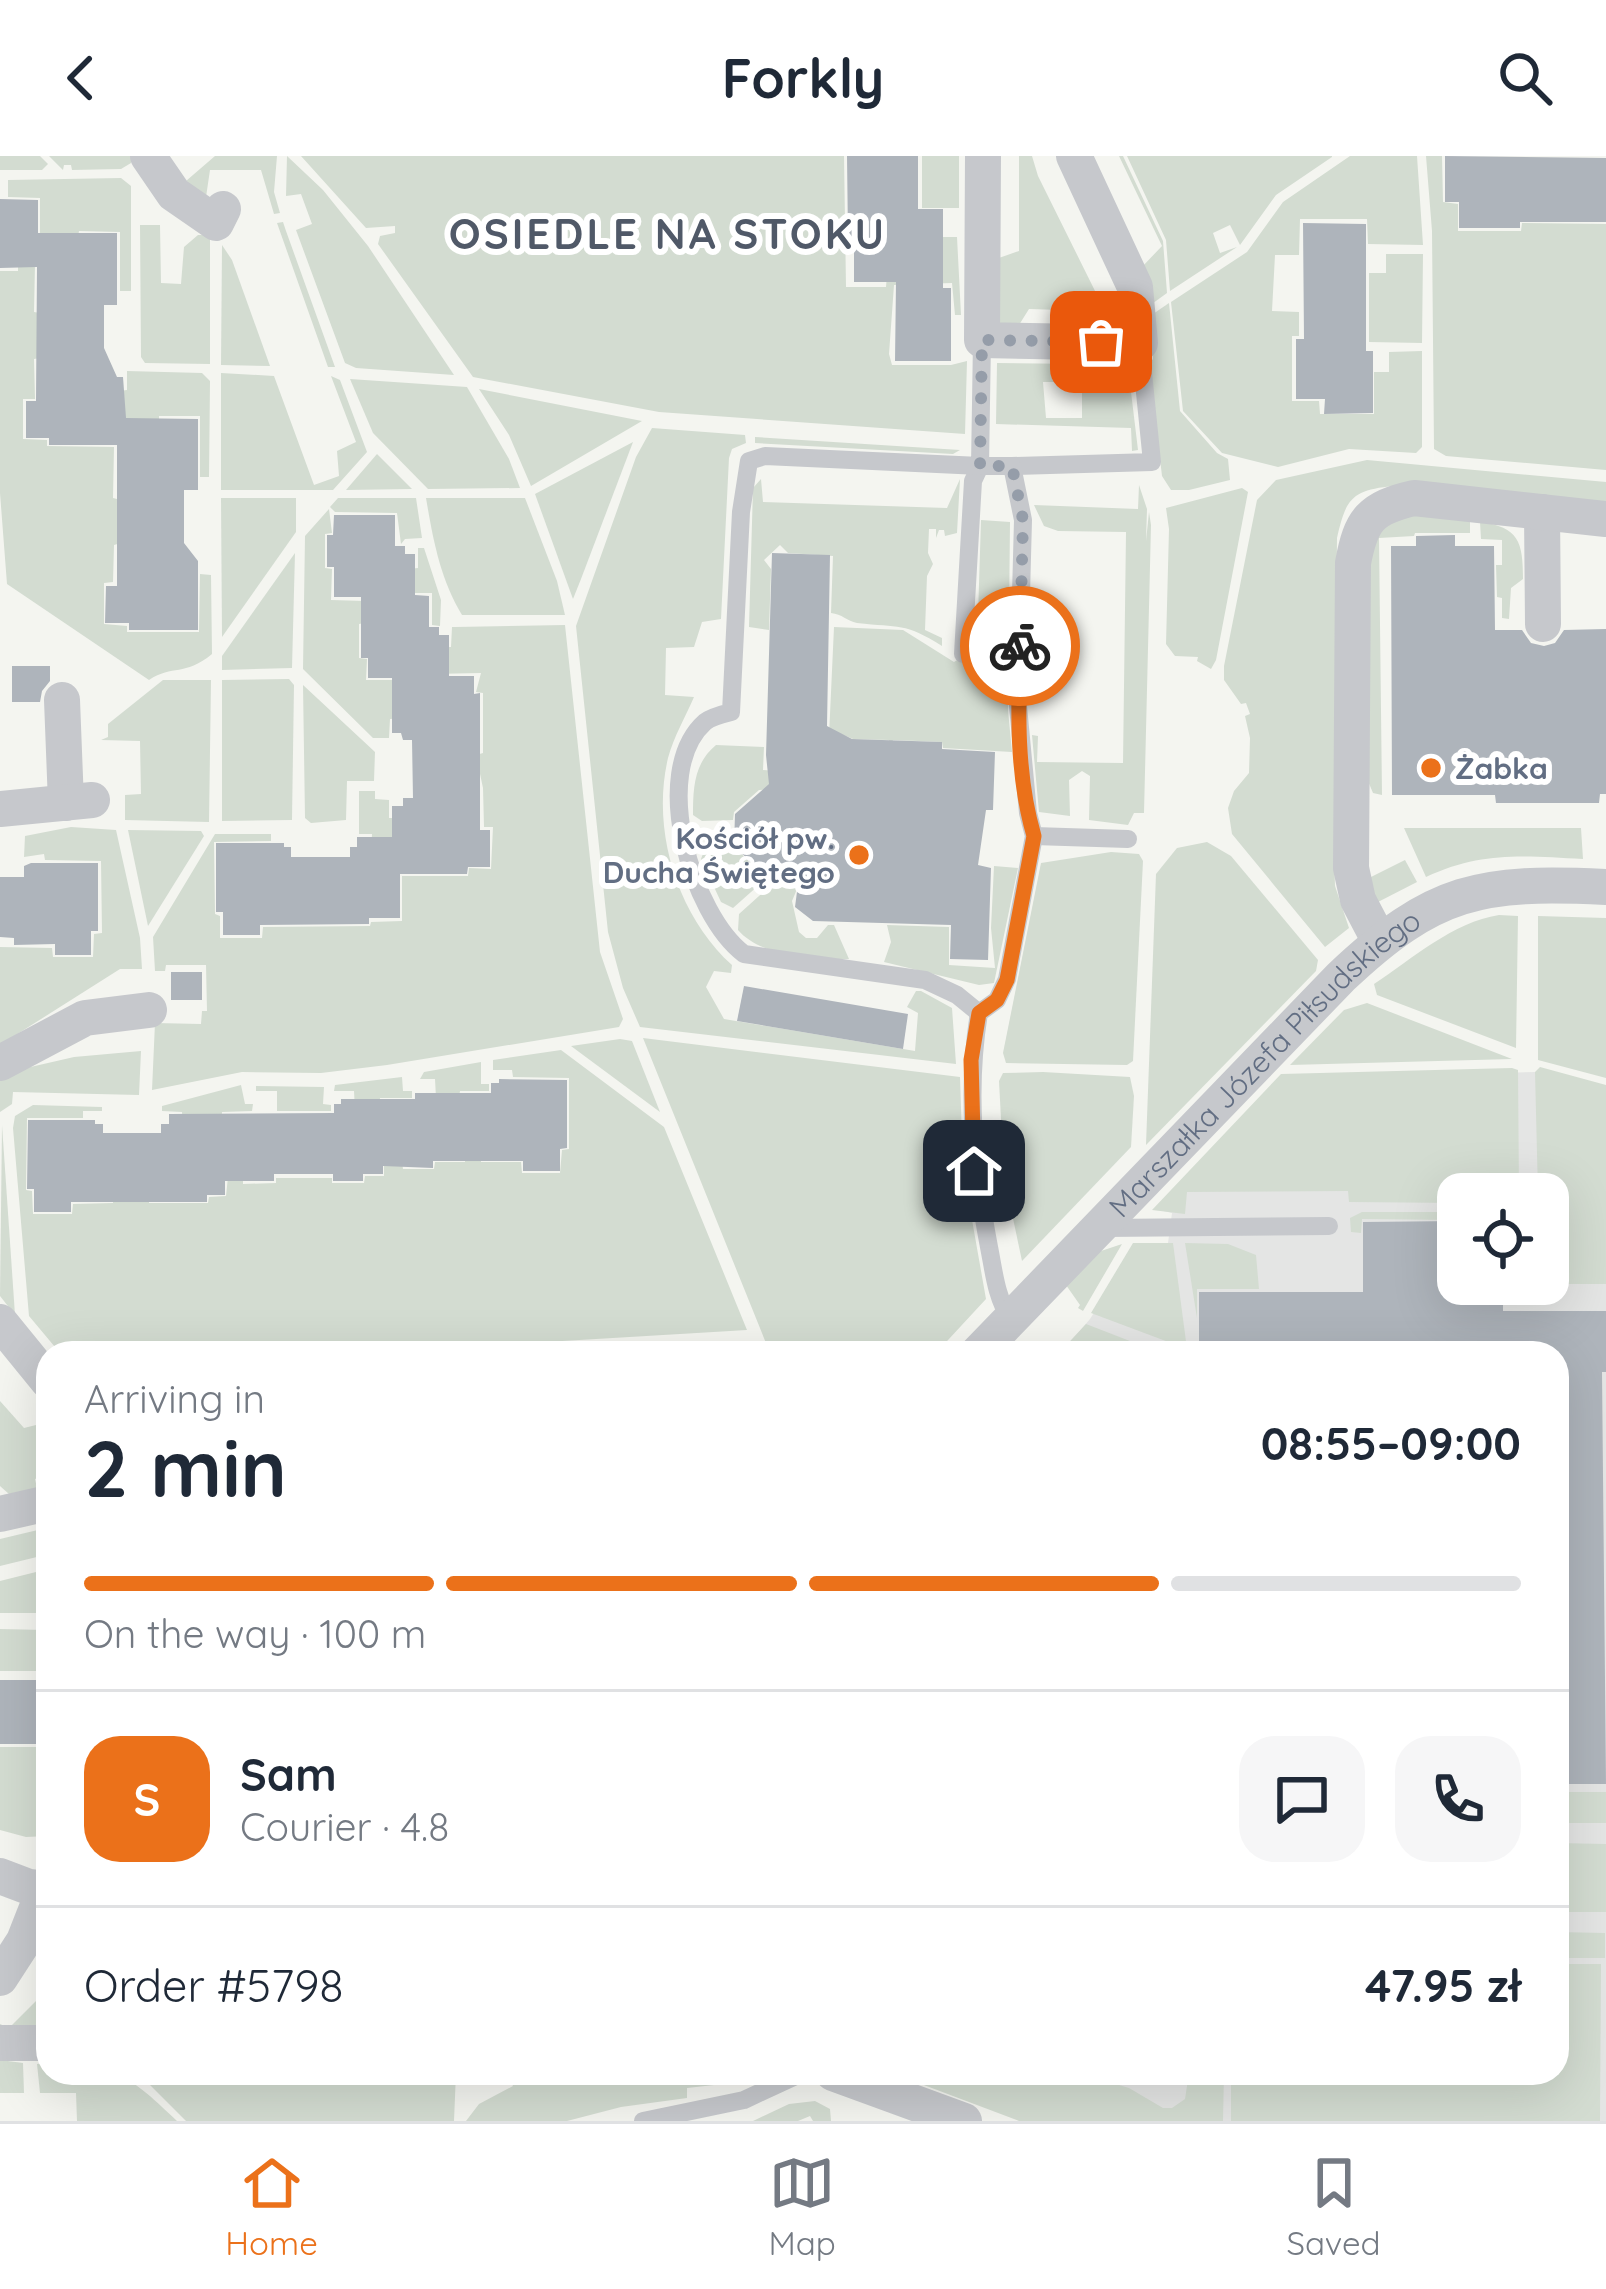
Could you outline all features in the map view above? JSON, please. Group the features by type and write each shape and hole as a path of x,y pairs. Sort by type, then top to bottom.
{"street":[{"path":"148,156 187,206 216,223 223,209"},
{"path":"983,156 982,340 1140,343 1136,287 1074,156"},
{"path":"1380,942 1358,900 1352,868 1353,563 1369,517 1388,504 1414,498 1606,519"},
{"path":"1542,512 1543,624"},
{"path":"2,804 79,801 62,700"},
{"name":"Marszałka Józefa Piłsudskiego","path":"989,1341 1322,996 1380,942 1432,907 1466,892 1512,886 1606,887"},
{"path":"0,1063 86,1018 148,1010"},
{"path":"0,1322 36,1366"},
{"path":"0,1514 36,1506"},
{"path":"0,1876 36,1887"},
{"path":"0,1978 36,1913"},
{"path":"0,2043 36,2043"},
{"path":"866,2085 964,2121"}],"lane":[{"path":"962,654 969,518 973,481 980,466 982,340"},
{"path":"979,1013 957,994 926,980 744,953 711,918 690,866 679,787 693,740 706,721 731,712 741,512 749,460 764,455 980,466 1152,463 1140,343"},
{"path":"1010,1318 1001,1304 974,1171 971,1060 979,1013 997,1000 1007,980 1034,836 1018,706 1023,520 1012,466"},
{"path":"1034,836 1128,839"},
{"path":"1099,1228 1329,1226"},
{"path":"644,2121 744,2100 776,2085"}],"shaded area":[{"path":"0,156 40,156 48,164 42,170 0,170"},
{"path":"49,156 131,156 131,163 121,169 72,170 71,165 64,165 63,170"},
{"path":"215,156 277,156 274,192 280,213 274,214 261,170 210,170 206,197 186,181"},
{"path":"287,156 323,190 368,246 454,375 356,368 345,363 296,230 312,224 301,194 286,196"},
{"path":"301,156 844,156 846,287 886,287 887,275 927,237 957,237 961,315 955,315 952,283 894,285 889,354 892,365 967,361 965,434 659,412 473,377 378,244 380,236 395,233 395,226 366,228"},
{"path":"922,156 959,156 959,208 922,208"},
{"path":"1019,156 1032,156 1099,299 1121,309 1117,327 1106,336 1094,311 1029,309 1012,336 998,322 993,260 1019,251"},
{"path":"1119,156 1163,241 1167,293 1149,306 1141,268 1162,246"},
{"path":"1127,156 1332,157 1276,195 1240,245 1230,225 1213,233 1220,253 1237,247 1170,291 1166,240"},
{"path":"1350,156 1417,156 1423,245 1368,244 1367,219 1300,219 1299,255 1275,255 1272,311 1299,312 1299,336 1292,336 1292,401 1319,401 1320,414 1374,414 1374,372 1389,372 1389,352 1422,351 1422,447 1416,453 1349,449 1278,467 1222,453 1183,411 1171,302 1247,252 1283,202"},
{"path":"1426,156 1442,156 1443,202 1458,204 1458,231 1521,231 1522,223 1606,224 1606,470 1446,456 1434,449 1432,231"},
{"path":"121,178 131,186 131,291 120,291 120,232 79,231 77,242 40,242 40,198 8,197 8,180"},
{"path":"283,222 335,367 328,367 277,223"},
{"path":"140,225 160,225 161,283 181,284 184,247 198,235 210,235 210,364 145,363 141,357"},
{"path":"222,245 232,260 270,366 221,365"},
{"path":"1386,254 1423,254 1422,343 1369,342 1369,273 1386,273"},
{"path":"18,263 35,264 34,312 40,313 35,399 23,399 23,439 47,440 47,446 114,447 113,498 121,500 121,543 114,545 113,582 104,583 104,624 127,626 127,632 199,632 200,574 211,575 212,654 194,666 149,680 7,584 0,493 0,271 18,271"},
{"path":"1169,303 1180,411 1228,459 1230,480 1189,490 1171,490 1162,476 1149,364 1153,314"},
{"path":"997,363 1083,364 1083,382 1043,382 1046,418 1082,418 1082,389 1128,390 1128,367 1138,450 1132,451 1131,428 996,424"},
{"path":"127,371 202,373 210,381 209,477 200,477 200,416 159,416 159,427 119,427 119,391 127,390"},
{"path":"221,373 274,376 314,485 339,476 337,451 356,442 331,376 340,380 367,452 333,490 221,490"},
{"path":"350,379 467,387 509,459 520,488 428,489 373,433"},
{"path":"479,389 642,421 531,486 509,435"},
{"path":"652,428 745,435 746,443 732,449 729,458 721,619 702,622 694,647 666,648 665,695 694,697 668,758 663,814 666,842 696,922 732,965 731,973 714,971 706,987 724,1019 915,1051 918,1013 907,1007 916,991 921,991 952,1008 956,1064 640,1027 623,988 608,932 576,626 636,457"},
{"path":"755,437 960,450 953,454 755,443"},
{"path":"633,442 581,579 573,599 535,494"},
{"path":"377,454 412,489 346,490"},
{"path":"1367,460 1606,482 1606,503 1394,486 1368,490 1348,505 1337,538 1334,856 1335,886 1349,928 1325,947 1232,834 1228,808 1234,791 1249,773 1245,716 1250,714 1224,680 1224,666 1257,500 1276,480"},
{"path":"761,479 763,502 947,508 960,479 957,533 945,536 939,530 936,538 936,529 929,529 928,553 933,564 927,576 925,630 942,638 942,646 910,629 857,623 831,613 833,556 788,553 780,545 764,560 771,569 769,630 749,627 753,488"},
{"path":"1139,485 1147,509 1146,541 1149,512 1151,525 1144,813 1134,813 1128,825 1089,820 1090,776 1082,771 1069,780 1070,816 1039,812 1032,735 1038,736 1037,762 1123,763 1126,532 1058,531 1044,526 1034,505 1138,509"},
{"path":"1242,488 1248,492 1211,669 1197,661 1198,657 1175,656 1166,644 1166,508"},
{"path":"221,498 296,498 296,532 222,637"},
{"path":"338,498 416,498 422,538 405,539 401,544 397,513 335,512 330,507"},
{"path":"426,498 525,498 565,615 462,615 443,573"},
{"path":"329,509 332,533 325,534 325,568 332,569 331,600 365,601 359,658 367,659 366,680 410,680 410,718 390,719 389,738 373,738 303,669 305,536"},
{"path":"1403,514 1470,521 1470,533 1379,538 1382,795 1373,793 1368,781 1368,550 1381,527"},
{"path":"981,520 1010,522 1008,710 1012,752 943,748 942,742 893,740 890,747 889,740 853,739 839,733 829,736 834,627 903,630 954,662 977,648"},
{"path":"1480,522 1511,532 1520,546 1523,579 1511,588 1509,619 1502,618 1502,598 1497,597 1496,565 1502,565 1502,540 1481,539"},
{"path":"418,548 424,548 441,600 440,626 432,625 432,593 398,593 398,570 418,568"},
{"path":"295,553 292,668 222,670 222,656"},
{"path":"565,625 600,952 623,1019 619,1027 387,1065 321,1073 242,1072 152,1090 155,1023 201,1024 202,1011 207,1011 206,965 166,965 165,971 155,971 153,937 215,834 271,834 271,841 214,842 220,938 262,938 263,927 370,926 371,922 402,921 402,876 468,876 469,868 491,869 493,827 484,827 476,755 483,753 483,693 476,692 481,673 432,674 432,647 451,647 452,627"},
{"path":"289,679 294,685 292,820 222,821 222,680"},
{"path":"163,680 211,680 209,822 125,820 125,795 141,794 140,741 101,740 108,737 108,724"},
{"path":"303,685 375,752 374,781 347,781 346,820 311,823 305,818"},
{"path":"716,745 764,747 763,770 778,771 776,789 759,790 734,812 733,820 702,821 693,815 694,786 703,760"},
{"path":"359,791 375,791 375,799 389,800 389,818 397,818 397,854 371,854 372,834 359,834"},
{"path":"71,827 116,830 140,938 142,969 120,969 0,1045 0,947 52,948 53,957 93,957 94,934 102,933 101,861 45,860 44,854 24,857 25,836"},
{"path":"1404,828 1581,828 1583,859 1484,859 1426,877"},
{"path":"128,830 201,831 204,836 148,926"},
{"path":"1207,842 1231,856 1318,960 1316,971 1146,1145 1156,874 1177,848"},
{"path":"731,844 757,869 777,869 733,908 721,902 701,859 706,846"},
{"path":"1111,852 1139,854 1143,861 1133,1061 1127,1065 1006,1063 1003,1053 1041,863"},
{"path":"1405,860 1417,882 1378,902 1367,879"},
{"path":"994,866 1018,868 994,983 979,985 884,962 891,942 887,925 949,927 949,965 995,968 991,928"},
{"path":"805,870 792,901 799,932 817,938 828,925 834,925 849,959 774,951 738,930 739,914 787,871"},
{"path":"1499,915 1518,916 1516,1048 1377,995 1374,984 1434,943 1465,925"},
{"path":"1538,916 1606,918 1606,1078 1538,1060"},
{"path":"1367,1003 1512,1059 1290,1065 1344,1010"},
{"path":"643,1038 960,1077 963,1169 986,1299 947,1341 765,1341"},
{"path":"632,1041 660,1112 571,1046"},
{"path":"561,1050 664,1127 747,1330 562,1341 50,1341 29,1316 13,1128 15,1116 33,1105 102,1107 102,1111 83,1111 83,1118 27,1118 26,1190 32,1191 33,1214 72,1214 73,1204 113,1203 113,1196 149,1197 149,1203 208,1203 209,1197 226,1196 228,1177 243,1177 243,1184 276,1183 276,1178 364,1183 365,1176 384,1176 384,1162 402,1162 403,1169 434,1169 435,1162 465,1162 465,1156 481,1155 481,1162 521,1162 522,1173 560,1173 562,1150 569,1149 569,1078 513,1077 512,1070 493,1070 493,1060"},
{"path":"141,1051 139,1095 13,1092 12,1104 0,1112 0,1074 74,1057"},
{"path":"481,1062 481,1084 489,1084 489,1091 460,1091 459,1097 436,1098 435,1079 420,1079 424,1072"},
{"path":"1540,1067 1606,1085 1606,1284 1569,1284 1569,1173 1537,1173 1535,1072"},
{"path":"1518,1070 1519,1173 1437,1173 1437,1203 1349,1202 1348,1191 1187,1192 1185,1214 1152,1210 1281,1074"},
{"path":"1535,1072 1606,1092 1606,2121 1099,2121 1004,2085 1569,2085 1569,1341 1071,1341 1137,1245 1168,1243 1172,1213 1155,1209 1282,1079"},
{"path":"1003,1073 1130,1077 1134,1096 1131,1147 1022,1261 1004,1176 999,1081"},
{"path":"402,1077 403,1091 412,1091 412,1098 380,1098 379,1111 355,1111 354,1091 334,1091 335,1085"},
{"path":"241,1085 245,1104 253,1104 252,1111 222,1112 221,1130 183,1130 182,1112 162,1111 162,1106"},
{"path":"256,1086 324,1087 323,1104 331,1105 331,1111 277,1111 277,1091 256,1091"},
{"path":"2,1125 15,1315 0,1296"},
{"path":"1362,1212 1437,1212 1437,1220 1362,1219 1361,1233 1351,1232 1350,1218"},
{"path":"1133,1243 1173,1243 1186,1341 1166,1341 1091,1313"},
{"path":"1185,1243 1228,1244 1256,1255 1259,1289 1197,1289 1197,1318"},
{"path":"1122,1244 1083,1311 1078,1308 1066,1285 1095,1253"},
{"path":"1086,1324 1130,1341 1070,1341"},
{"path":"0,1401 24,1428 36,1425 36,1488 9,1494 0,1486"},
{"path":"36,1530 36,1557 0,1566 0,1539"},
{"path":"36,1572 36,1613 0,1613 0,1581"},
{"path":"0,1629 36,1630 36,1671 0,1671"},
{"path":"0,1747 36,1747 36,1837 0,1830"},
{"path":"1569,1792 1606,1792 1606,1823 1569,1823"},
{"path":"1569,1843 1606,1844 1606,1912 1569,1912"},
{"path":"1569,1932 1605,1933 1605,1958 1569,1958"},
{"path":"1569,1964 1601,1964 1600,2121 1231,2121 1231,2085 1569,2085"},
{"path":"36,2001 36,2032 0,2033 0,2024 9,2028"},
{"path":"0,2060 23,2063 24,2093 0,2093"},
{"path":"39,2085 135,2085 177,2121 77,2121 76,2093 40,2093"},
{"path":"150,2085 456,2085 454,2121 186,2121"},
{"path":"714,2085 687,2088 687,2098 567,2121 466,2121 479,2104 513,2086"},
{"path":"924,2085 1119,2085 1172,2108 1185,2099 1187,2085 1224,2085 1223,2121 1019,2121"},
{"path":"815,2101 830,2109 831,2121 813,2121 810,2116 798,2121 753,2121 789,2104"}],"building":[{"path":"847,156 918,156 918,209 943,209 943,288 951,288 951,361 895,361 896,282 854,282"},
{"path":"1445,156 1606,158 1606,222 1459,228 1459,202 1445,202"},
{"path":"0,199 38,200 38,233 117,233 117,305 104,305 104,348 117,377 123,377 126,418 198,419 198,490 184,490 184,543 198,561 198,630 129,630 129,623 105,623 106,586 117,586 117,445 49,445 49,438 26,438 26,401 36,401 37,267 0,268"},
{"path":"1303,223 1366,224 1366,351 1373,351 1373,413 1324,414 1325,399 1296,399 1296,339 1304,339"},
{"path":"334,515 395,515 395,546 405,546 405,554 415,554 415,595 429,596 429,627 439,627 439,635 449,635 449,676 474,676 474,694 480,693 480,830 490,830 490,867 468,867 467,874 400,874 400,918 369,918 369,924 260,925 260,935 223,935 223,912 216,912 216,843 284,843 291,847 291,857 350,857 357,837 392,837 392,806 403,806 403,798 413,798 412,740 392,733 392,678 368,678 368,658 361,658 361,597 334,597 327,535 333,535"},
{"path":"1455,535 1455,546 1494,546 1495,630 1522,630 1531,643 1544,646 1555,643 1564,630 1606,629 1606,794 1600,794 1599,803 1496,803 1495,795 1392,795 1391,546 1416,546 1416,536"},
{"name":"Kościół pw. Ducha Świętego","path":"772,553 830,555 827,726 852,739 942,742 942,749 995,752 993,810 986,810 978,865 991,868 988,960 950,959 951,925 813,921 795,907 800,869 757,868 734,846 735,814 769,784"},
{"path":"12,666 50,666 50,681 40,702 12,702"},
{"path":"98,863 98,931 91,931 91,955 55,955 55,944 14,945 14,938 0,937 0,877 24,877 24,866"},
{"path":"171,972 202,972 202,1000 171,1000"},
{"path":"744,986 908,1014 903,1049 737,1021"},
{"path":"499,1079 567,1080 567,1148 560,1149 560,1171 523,1171 523,1161 433,1161 433,1168 383,1166 383,1174 363,1174 363,1181 333,1181 333,1174 274,1174 274,1181 225,1181 225,1195 207,1195 207,1202 71,1202 71,1212 34,1212 34,1189 27,1189 28,1120 95,1120 103,1124 103,1133 161,1133 161,1124 169,1124 169,1114 334,1113 334,1104 341,1104 341,1099 491,1093 491,1083"},
{"path":"1437,1221 1437,1305 1503,1305 1503,1311 1606,1311 1606,1372 1602,1372 1606,1784 1569,1784 1569,1341 1199,1341 1199,1292 1363,1292 1363,1222"},
{"path":"0,1680 36,1680 36,1744 0,1744"}],"way so far":[{"path":"1020,646 1023,520 1012,466 980,466 982,340 1101,342"}],"place":[{"name":"Żabka","path":"1431,768"},
{"name":"Kościół pw. Ducha Świętego","path":"859,855"}],"district":[{"name":"OSIEDLE NA STOKU","path":"668,233"}],"route":[{"path":"974,1171 971,1060 979,1013 997,1000 1007,980 1034,836 1018,706 1020,646"}]}
